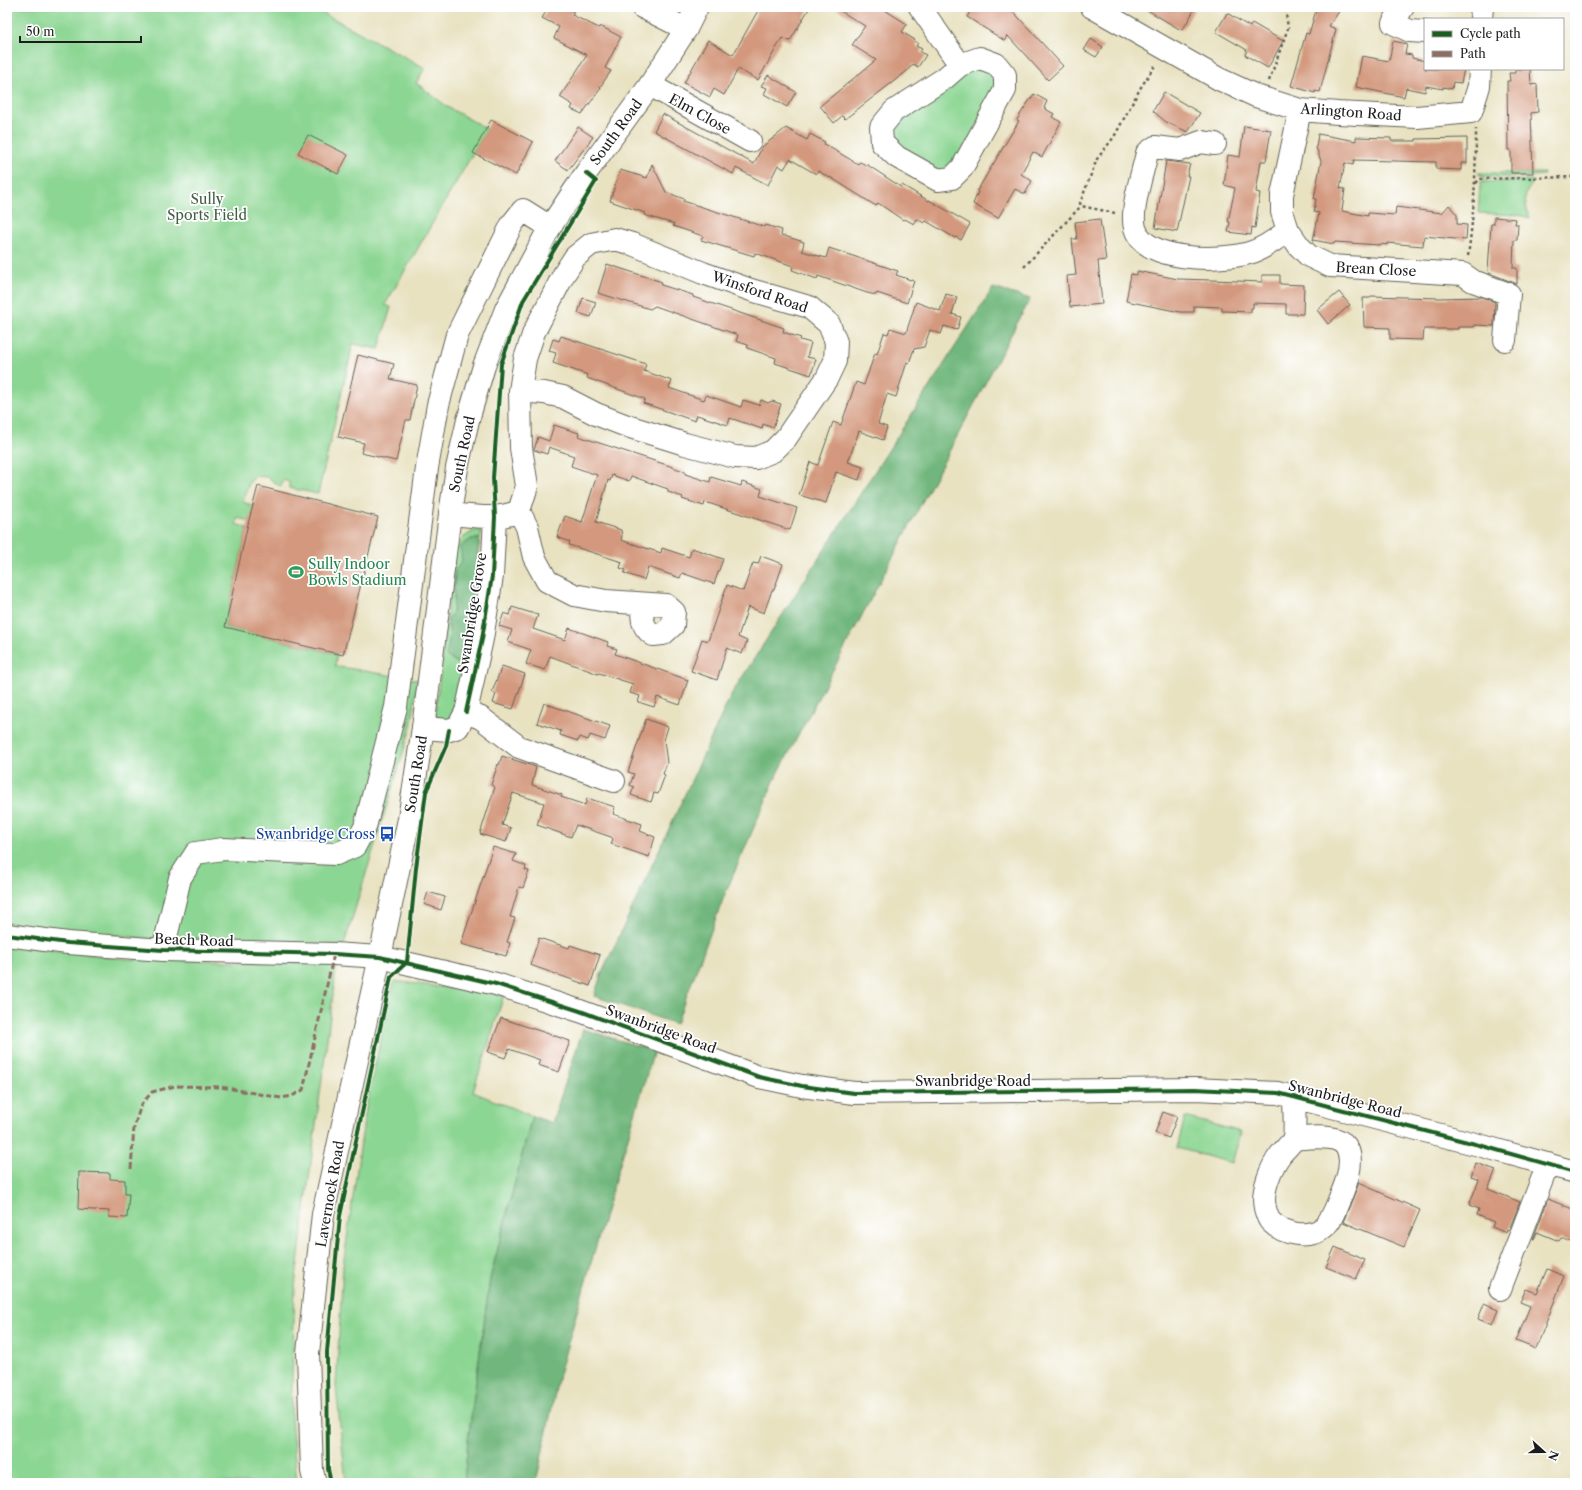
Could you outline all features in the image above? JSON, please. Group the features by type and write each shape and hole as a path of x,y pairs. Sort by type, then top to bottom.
{"street":[{"path":"642,7 686,29"},
{"name":"South Road","path":"380,957 409,819 423,728 457,468 468,420 484,366 506,309 550,227 586,173 650,86 686,29 697,7"},
{"path":"920,7 960,65"},
{"name":"Arlington Road","path":"1092,7 1220,79 1263,98 1300,110 1417,117 1471,112"},
{"path":"1403,7 1393,23 1410,31 1424,32"},
{"path":"1482,7 1482,18"},
{"path":"980,58 996,64 1005,75 1005,90 962,168 952,178 938,180 897,157 882,144 881,127 894,111 945,78 960,65 980,58"},
{"path":"1471,112 1479,86 1480,70"},
{"name":"Elm Close","path":"650,86 750,142"},
{"name":"Brean Close","path":"1300,110 1282,195 1282,212 1288,230 1308,256 1330,266 1463,274"},
{"path":"1215,144 1201,142 1180,150 1155,147 1147,153 1133,216 1135,229 1145,243 1172,255 1194,258 1213,258 1250,253 1273,242 1288,230"},
{"path":"163,950 180,878 196,853 223,849 336,854 355,846 365,827 396,707 427,468 438,405 456,335 512,224 523,210 550,227"},
{"name":"Winsford Road","path":"519,511 527,486 521,448 520,391 525,359 534,332 564,274 575,256 591,244 615,239 632,244 703,273 751,290 809,307 829,324 836,342 835,361 827,378 786,438 773,451 756,458 735,457 685,444 627,426 596,414 563,397 544,393 520,391"},
{"path":"1463,274 1473,281 1509,294 1505,340"},
{"path":"450,514 495,517 508,516 519,511 527,527 534,557 547,581 574,595 606,601 642,604"},
{"name":"Swanbridge Grove","path":"423,728 449,730 458,727 466,712 482,639 492,576 495,517"},
{"path":"466,712 481,718 519,747 614,781"},
{"name":"Beach Road","path":"7,935 68,943 163,950 334,954 380,957"},
{"name":"Swanbridge Road","path":"380,957 496,984 580,1010 759,1077 802,1086 854,1093 1195,1090 1278,1093 1478,1144 1575,1172"},
{"name":"Lavernock Road","path":"314,1483 312,1471 308,1353 323,1214 380,957"},
{"path":"1293,1139 1315,1137 1331,1138 1342,1143 1348,1151 1350,1164 1347,1180 1331,1218 1323,1228 1313,1233 1299,1235 1282,1230 1270,1221 1264,1207 1265,1189 1272,1171 1280,1156 1293,1139 1294,1097"},
{"path":"1500,1289 1548,1164"}],"path":[{"path":"1263,98 1288,28 1285,7"},
{"path":"1024,267 1081,206 1080,203 1097,159 1114,137 1141,87 1166,50"},
{"path":"1463,274 1466,268 1473,225 1476,183 1475,119 1471,112"},
{"path":"1476,183 1480,179 1575,177"},
{"path":"1081,206 1133,216"}],"green space":[{"name":"Sully Sports Field","path":"7,7 312,7 425,68 416,83 449,108 487,129 385,305 391,307 379,349 353,344 318,494 289,488 289,482 283,480 281,487 267,477 255,476 249,483 243,502 254,506 249,521 238,518 236,524 247,528 225,627 337,654 335,666 418,680 411,727 344,945 257,945 193,939 149,939 7,923"},
{"path":"974,66 988,66 999,84 956,165 945,174 894,148 890,122"},
{"path":"1478,173 1544,173 1544,175 1482,177"},
{"path":"1533,180 1525,198 1530,218 1519,215 1478,213 1481,182"},
{"path":"993,288 1030,299 774,781 725,894 676,1024 594,996 601,975 732,693"},
{"path":"475,530 482,531 480,539 471,539 462,561 455,571 453,613 448,619 450,636 446,656 463,666 451,720 440,721 435,715 455,549 464,537"},
{"path":"471,539 480,539 463,666 446,656 450,636 448,619 453,613 455,571 462,561 460,547"},
{"path":"7,944 127,959 337,963 295,1286 291,1417 297,1483 7,1483"},
{"path":"394,981 504,995 473,1092 532,1116 490,1279 468,1440 464,1483 346,1483 336,1386 343,1266 367,1100"},
{"path":"583,1029 654,1051 559,1374 536,1483 464,1483 468,1440 490,1279 532,1116 552,1123"},
{"path":"1185,1117 1241,1132 1232,1163 1177,1148"}],"building":[{"path":"549,7 563,7 574,12 572,15 599,28 600,26 621,37 605,68 611,71 600,87 601,88 582,114 571,109 573,105 560,97 587,55 554,38 559,27 542,18"},
{"path":"760,7 810,7 790,41 782,38 758,80 738,69 724,95 714,89 710,97 684,83 708,40 733,55"},
{"path":"834,7 880,7 907,24 902,32 915,40 914,41 918,43 916,46 922,49 920,52 926,55 918,67 913,64 907,71 845,119 842,116 834,123 820,106 876,60 852,45 865,26"},
{"path":"973,7 1009,7 1063,66 1048,80 1007,35 1005,41 967,17"},
{"path":"1142,7 1196,7 1181,30"},
{"path":"1317,7 1342,7 1329,26 1336,29 1320,92 1315,91 1315,93 1291,86 1306,33 1309,34"},
{"path":"1227,13 1250,27 1252,23 1283,41 1268,68 1245,55 1247,50 1216,32"},
{"path":"1091,39 1103,47 1096,57 1084,50"},
{"path":"1393,41 1407,44 1405,54 1412,55 1412,58 1424,61 1424,70 1464,70 1461,83 1453,82 1452,89 1426,86 1425,92 1406,88 1404,97 1356,87 1362,56 1389,61"},
{"path":"1515,70 1530,70 1531,85 1537,84 1538,112 1531,113 1533,173 1511,173 1511,150 1508,150 1507,81 1510,81 1509,73 1515,73"},
{"path":"768,75 796,92 787,107 764,94 767,88 761,86"},
{"path":"1164,92 1200,113 1188,132 1166,122 1153,111"},
{"path":"1034,94 1047,101 1044,108 1054,114 1052,117 1061,122 1042,157 1033,152 1021,174 1032,181 1025,194 1015,189 998,218 973,204 978,192 977,191 1019,121 1017,120 1021,113"},
{"path":"663,114 754,164 762,147 786,128 807,140 810,134 858,164 860,162 866,164 901,187 902,185 970,224 961,240 926,221 924,223 917,219 914,224 905,219 903,220 878,203 876,206 830,177 818,171 816,174 790,159 784,169 778,165 768,185 736,168 733,174 654,131"},
{"path":"491,120 533,142 516,175 473,153"},
{"path":"1244,126 1271,130 1266,161 1261,161 1256,192 1260,193 1255,228 1252,227 1251,235 1228,232 1230,222 1228,222 1235,188 1224,185 1228,155 1240,157"},
{"path":"578,127 593,137 568,170 555,161"},
{"path":"1318,134 1356,141 1356,137 1391,138 1391,141 1467,138 1467,163 1461,163 1461,170 1436,169 1436,162 1354,160 1353,165 1345,163 1340,188 1345,189 1342,211 1368,216 1368,213 1395,215 1396,207 1442,213 1449,205 1457,215 1457,224 1467,225 1466,240 1424,236 1423,246 1387,243 1387,245 1335,242 1334,244 1313,240 1319,213 1314,212 1316,199 1314,199 1321,161 1316,147"},
{"path":"308,135 348,155 338,174 298,153"},
{"path":"1166,161 1190,164 1187,176 1189,176 1177,232 1155,228"},
{"path":"652,164 666,192 684,199 683,201 765,227 766,225 782,230 781,235 804,242 802,251 826,258 829,248 898,271 896,275 914,281 907,303 877,293 876,295 867,293 818,276 817,279 792,270 793,266 755,253 754,256 701,240 703,236 673,226 674,224 644,215 645,213 610,201 620,170 647,178"},
{"path":"1494,217 1516,219 1515,224 1518,224 1517,240 1514,240 1513,268 1517,268 1517,284 1489,273 1488,271 1491,224 1494,224"},
{"path":"1100,219 1106,260 1098,261 1102,304 1070,307 1067,276 1076,275 1072,239 1077,239 1075,222"},
{"path":"607,264 662,282 661,285 693,295 693,297 784,328 783,332 801,338 800,340 811,343 807,357 816,359 811,375 775,363 776,358 747,348 748,345 736,341 738,335 655,306 650,309 598,293"},
{"path":"1137,271 1178,279 1262,282 1262,275 1280,275 1280,284 1304,285 1303,314 1286,314 1286,304 1253,303 1251,312 1222,311 1222,307 1194,306 1194,312 1180,312 1126,301 1131,274 1137,275"},
{"path":"1339,292 1350,305 1328,324 1317,310"},
{"path":"946,294 957,297 952,314 961,317 957,330 944,326 941,334 930,330 924,347 914,349 909,363 907,362 896,397 887,394 878,424 887,427 883,440 859,431 848,462 863,467 859,480 836,472 826,503 799,495 810,462 818,465 833,422 841,425 856,382 864,385 875,353 877,354 884,333 888,334 890,328 906,333 916,302 940,311"},
{"path":"1371,296 1438,298 1482,297 1495,302 1494,326 1474,325 1474,327 1458,327 1458,329 1424,329 1423,340 1390,339 1390,328 1364,327 1363,298 1370,298"},
{"path":"583,298 596,302 591,317 578,313"},
{"path":"561,336 646,364 644,371 672,381 669,388 704,400 706,395 741,407 743,400 759,405 761,400 768,403 772,401 781,404 773,428 763,424 762,429 730,418 728,425 697,415 695,421 643,403 645,399 587,378 588,375 553,363 556,353 549,351 553,339 559,341"},
{"path":"358,355 394,364 390,379 417,385 410,420 406,420 396,461 361,453 364,443 338,437"},
{"path":"554,425 579,433 578,436 670,466 686,472 685,474 710,482 711,477 741,486 742,482 762,489 760,496 797,508 790,530 705,502 704,506 682,499 683,497 668,492 668,489 631,476 629,481 612,475 610,481 608,480 596,522 621,530 621,540 661,553 662,548 689,557 692,548 723,559 714,584 682,573 680,578 648,567 644,580 624,573 626,570 620,568 622,562 569,545 570,542 557,537 565,516 582,522 597,475 571,466 574,456 549,447 547,454 534,450 538,437 549,441"},
{"path":"258,486 378,517 343,655 225,627"},
{"path":"761,556 783,564 764,613 748,607 738,637 747,641 742,654 727,648 717,680 691,671 702,639 708,641 727,585 743,591 753,563 758,564"},
{"path":"512,607 538,615 533,629 565,640 569,628 608,642 607,646 617,649 615,654 688,680 680,705 657,697 654,707 638,702 640,696 630,693 633,684 599,673 598,674 550,656 545,670 526,664 531,650 508,642 512,630 499,626 504,613 510,615"},
{"path":"502,666 525,674 513,709 493,703 496,694 492,692"},
{"path":"544,703 610,726 605,740 590,735 588,740 580,737 578,741 560,735 561,731 537,723"},
{"path":"646,719 668,727 664,740 667,763 663,774 665,775 658,794 654,793 651,802 631,795 634,787 630,785 634,774 628,772"},
{"path":"502,756 536,767 532,785 562,795 561,797 585,805 587,798 615,807 613,814 642,824 640,831 655,837 649,857 611,844 613,839 611,837 576,825 571,837 537,825 544,803 513,793 502,825 511,828 506,842 480,834 495,787 491,785"},
{"path":"493,847 516,854 513,861 526,866 525,870 529,871 523,888 519,887 510,917 515,918 507,942 510,943 506,956 461,944"},
{"path":"428,892 445,897 441,910 424,904"},
{"path":"539,938 569,948 570,945 600,955 590,986 530,965"},
{"path":"501,1018 570,1041 559,1072 538,1065 540,1060 509,1049 505,1058 488,1052"},
{"path":"1163,1112 1177,1117 1169,1138 1155,1133"},
{"path":"1476,1163 1496,1170 1488,1189 1520,1202 1509,1230 1507,1229 1506,1233 1492,1227 1494,1222 1477,1215 1479,1209 1469,1205 1479,1180 1471,1177"},
{"path":"79,1172 110,1173 110,1179 125,1180 125,1194 129,1194 127,1218 109,1217 109,1211 78,1209"},
{"path":"1359,1183 1420,1210 1404,1247 1343,1222"},
{"path":"1548,1199 1575,1210 1575,1244 1561,1238 1559,1241 1537,1232 1533,1239"},
{"path":"1335,1247 1365,1260 1356,1279 1326,1267"},
{"path":"1547,1269 1564,1276 1536,1349 1516,1341 1530,1306 1520,1302 1526,1289 1537,1293"},
{"path":"1484,1304 1498,1310 1492,1325 1478,1319"}],"marked path":[{"path":"131,1169 134,1127 141,1105 152,1092 175,1086 221,1087 281,1098 292,1096 303,1090 334,954"}],"cycle path":[{"path":"466,712 482,639 492,576 495,517 493,478 501,364 523,301 596,181 586,173"},
{"path":"331,1483 328,1469 327,1352 340,1216 391,977 407,962 416,868 426,792 446,746 449,730"},
{"path":"7,935 68,943 163,950 334,954 380,957 496,984 580,1011 759,1077 802,1086 854,1093 1195,1089 1278,1093 1479,1145 1575,1172"}],"place":[{"name":"Sully Indoor Bowls Stadium","path":"296,572"},
{"name":"Swanbridge Cross","path":"387,834"}]}
